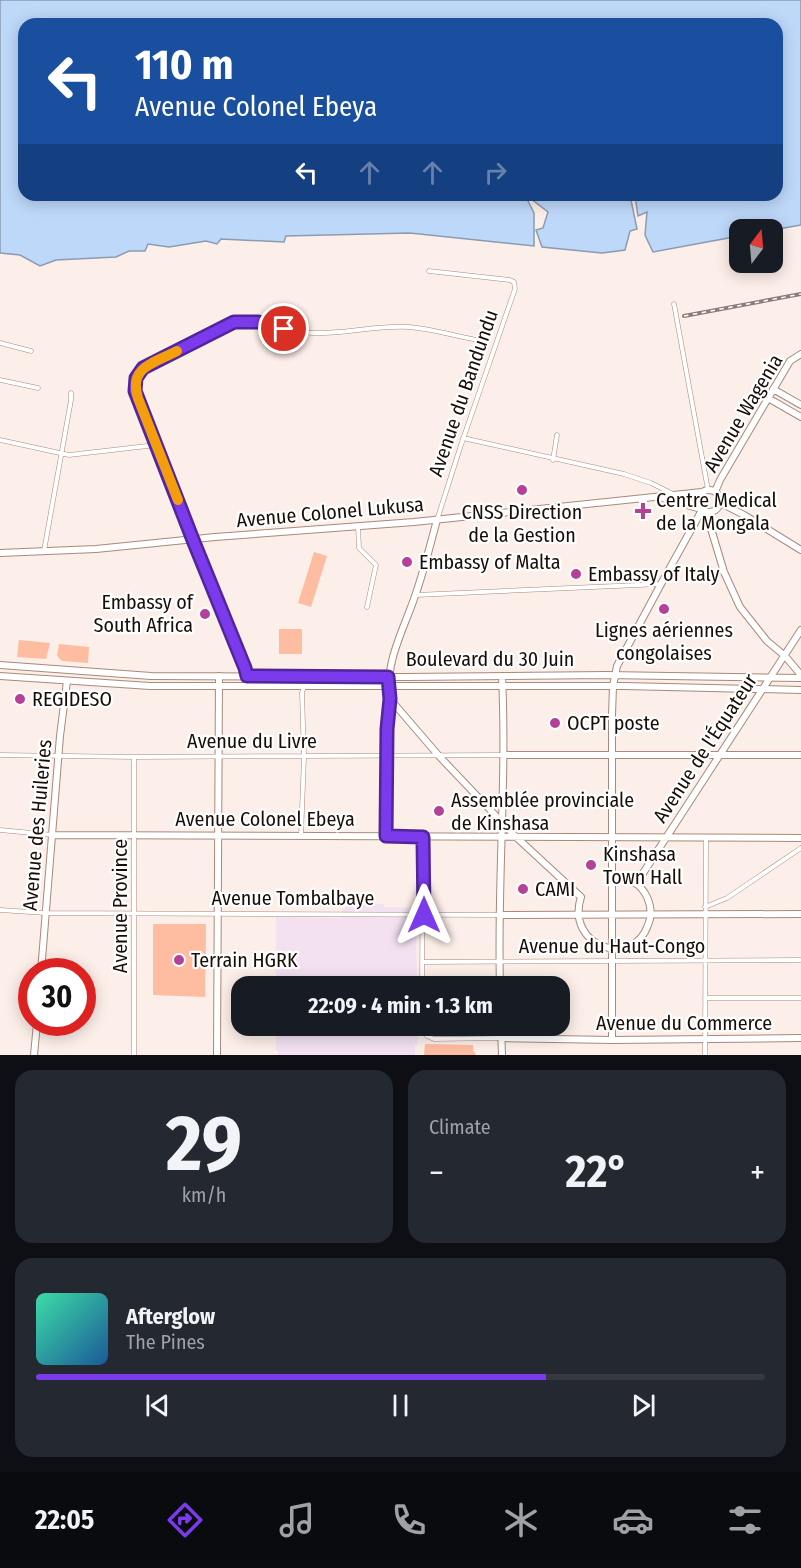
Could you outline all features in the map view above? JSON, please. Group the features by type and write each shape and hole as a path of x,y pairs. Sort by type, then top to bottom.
{"street":[{"name":"Avenue du Bandundu","path":"390,699 388,677 416,594 463,438 515,292 515,285 510,280 429,271"},
{"path":"674,304 709,491"},
{"path":"247,686 245,668 135,391 138,373 234,322 258,322 312,333 408,327 483,341"},
{"path":"0,343 31,351"},
{"name":"Avenue Wagenia","path":"709,491 790,361 801,354"},
{"path":"0,380 38,388"},
{"path":"773,389 801,405"},
{"path":"44,552 71,393"},
{"path":"768,398 801,417"},
{"path":"553,460 557,435"},
{"path":"463,438 553,460 624,474 664,488 675,495"},
{"path":"0,440 61,455 156,445"},
{"path":"703,511 714,512 721,503 720,496 709,491"},
{"path":"709,491 698,501 740,608 766,641 785,656 801,676"},
{"name":"Avenue Colonel Lukusa","path":"0,553 96,549 437,520 662,498 709,491"},
{"name":"Avenue Colonel Lukusa","path":"662,498 703,511"},
{"path":"721,503 801,550"},
{"path":"612,1040 613,686 621,658 703,511"},
{"path":"358,526 359,548 376,565 367,607"},
{"path":"416,594 661,584"},
{"name":"Avenue de l'Équateur","path":"636,884 765,689 801,630"},
{"name":"Boulevard du 30 Juin","path":"0,665 139,675 388,677 615,675 771,678 801,676"},
{"name":"Boulevard du 30 Juin","path":"0,676 150,686 613,686 801,690"},
{"path":"217,1055 219,676"},
{"path":"500,976 502,676"},
{"name":"Avenue des Huileries","path":"42,958 67,681"},
{"path":"301,837 304,757 302,693 304,686"},
{"path":"386,836 390,699"},
{"path":"390,699 439,756 515,837 581,897 578,914 581,927 589,938 600,946 613,949 636,942 646,930 651,915 649,901 636,884 626,878 613,876"},
{"name":"Avenue du Livre","path":"0,755 134,757 503,755"},
{"path":"503,755 801,756"},
{"name":"Avenue Province","path":"134,757 136,835 134,1055"},
{"path":"0,830 54,835"},
{"name":"Avenue Colonel Ebeya","path":"54,835 801,838"},
{"path":"422,976 423,837"},
{"path":"705,838 705,1055"},
{"path":"705,907 727,898 801,848"},
{"name":"Avenue Tombalbaye","path":"0,910 135,914 801,914"},
{"name":"Avenue du Haut-Congo","path":"423,962 801,960"},
{"path":"705,998 801,998"},
{"path":"34,1055 36,1036"},
{"name":"Avenue du Commerce","path":"427,1036 440,1039 612,1040 801,1038"},
{"path":"501,1038 502,1055"}],"shaded area":[{"path":"314,552 327,556 311,607 298,603"},
{"path":"279,629 302,629 302,654 279,654"},
{"path":"19,640 50,643 46,659 17,657"},
{"path":"59,644 89,647 88,663 62,661 57,656"},
{"path":"351,903 416,908 417,976 276,976 276,917 342,918 342,910"},
{"name":"Terrain HGRK","path":"153,924 206,924 205,997 153,995"},
{"path":"276,1036 418,1036 415,1055 278,1055"},
{"path":"425,1044 473,1045 476,1055 424,1055"}],"water":[{"path":"0,0 801,0 801,225 783,228 783,219 729,219 729,238 653,252 645,235 647,212 638,216 636,201 783,201 783,18 18,18 18,201 528,201 534,213 534,246 410,233 286,236 284,242 221,239 217,244 206,241 169,247 148,244 145,251 129,251 116,257 56,260 40,266 20,255 0,253"},
{"path":"534,201 631,201 637,229 630,231 625,250 602,253 542,247 536,230 543,228 548,212"}],"railway":[{"path":"684,316 801,294"}],"slow traffic":[{"path":"177,351 143,368 136,378 135,391 178,500"}],"place":[{"name":"CNSS Direction de la Gestion","path":"522,490"},
{"name":"Centre Medical de la Mongala","path":"643,511"},
{"name":"Embassy of Malta","path":"407,562"},
{"name":"Embassy of Italy","path":"576,574"},
{"name":"Lignes aériennes congolaises","path":"664,609"},
{"name":"Embassy of South Africa","path":"205,614"},
{"name":"REGIDESO","path":"20,699"},
{"name":"OCPT poste","path":"555,723"},
{"name":"Assemblée provinciale de Kinshasa","path":"439,811"},
{"name":"Kinshasa Town Hall","path":"591,865"},
{"name":"CAMI","path":"523,889"},
{"name":"Terrain HGRK","path":"179,960"}],"route":[{"path":"284,329 246,321 230,324 143,368 136,378 135,391 247,676 388,677 390,699 387,729 386,836 423,837 424,915"}]}
